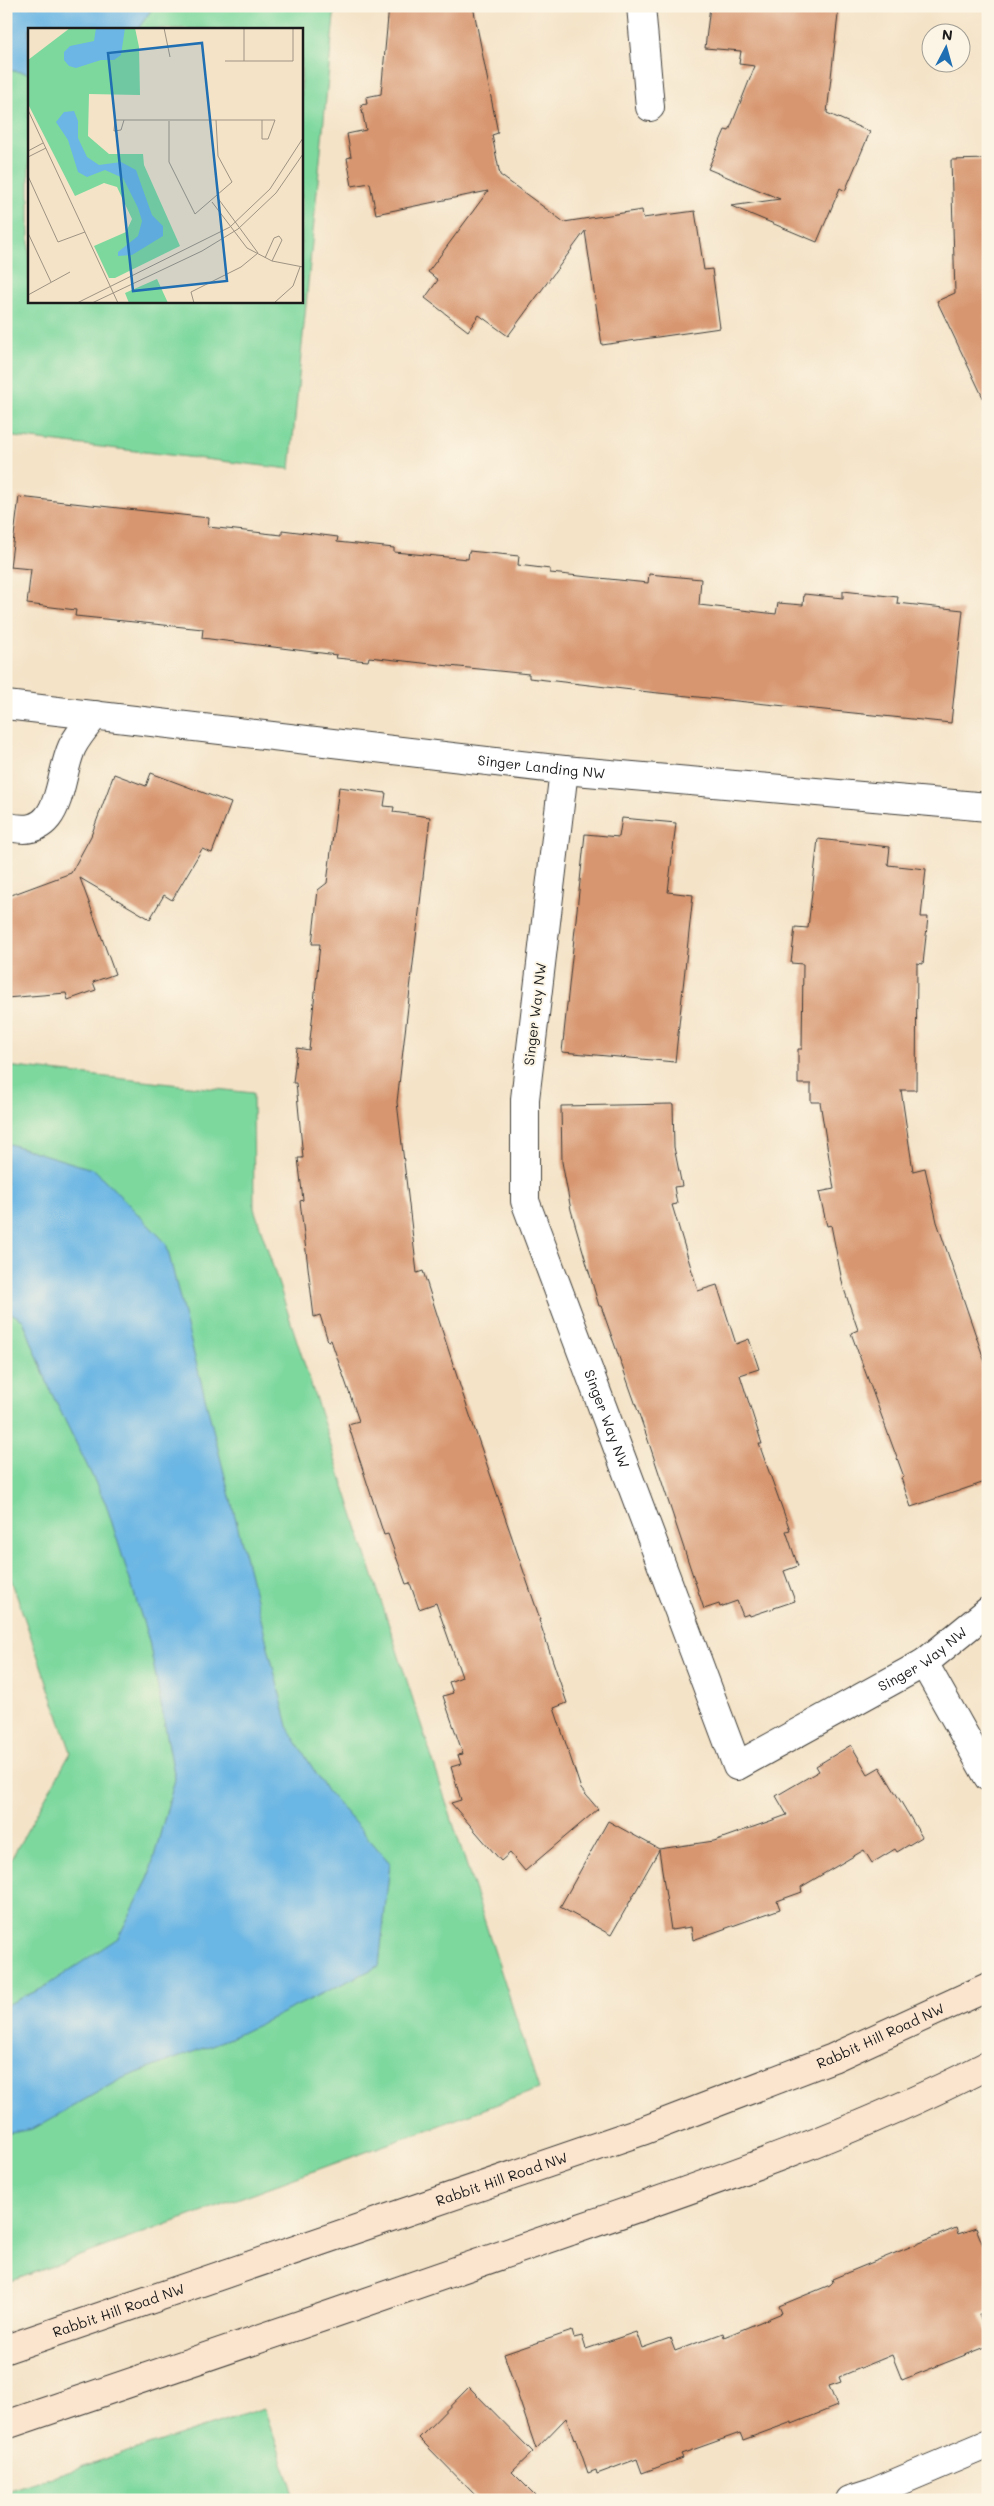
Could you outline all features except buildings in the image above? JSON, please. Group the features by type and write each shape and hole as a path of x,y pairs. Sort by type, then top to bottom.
{"main road":[{"name":"Rabbit Hill Road NW","path":"6,2349 654,2127 833,2058 988,1987"},
{"path":"6,2425 665,2199 861,2123 943,2088 988,2065"}],"street":[{"path":"641,6 650,107"},
{"name":"Singer Landing NW","path":"6,705 564,770 988,806"},
{"path":"6,826 20,830 39,825 52,815 61,794 72,747 95,715"},
{"name":"Singer Way NW","path":"564,770 525,1099 525,1201 737,1766 924,1663 986,1617"},
{"path":"924,1663 988,1777"},
{"path":"850,2500 872,2493 988,2444"}],"green space":[{"path":"6,6 335,6 290,469 6,436"},
{"path":"6,1066 253,1093 254,1208 539,2089 6,2283 6,1868 71,1752 6,1565"},
{"path":"264,2408 296,2500 6,2500 6,2491"}],"water":[{"path":"6,6 154,6 139,28 28,28 28,73 6,70"},
{"path":"6,1143 95,1170 166,1243 289,1730 327,1791 390,1863 379,1966 233,2037 121,2079 33,2129 6,2134 6,2005 43,1988 118,1938 148,1879 175,1779 149,1641 106,1504 51,1392 23,1320 6,1310"}]}
